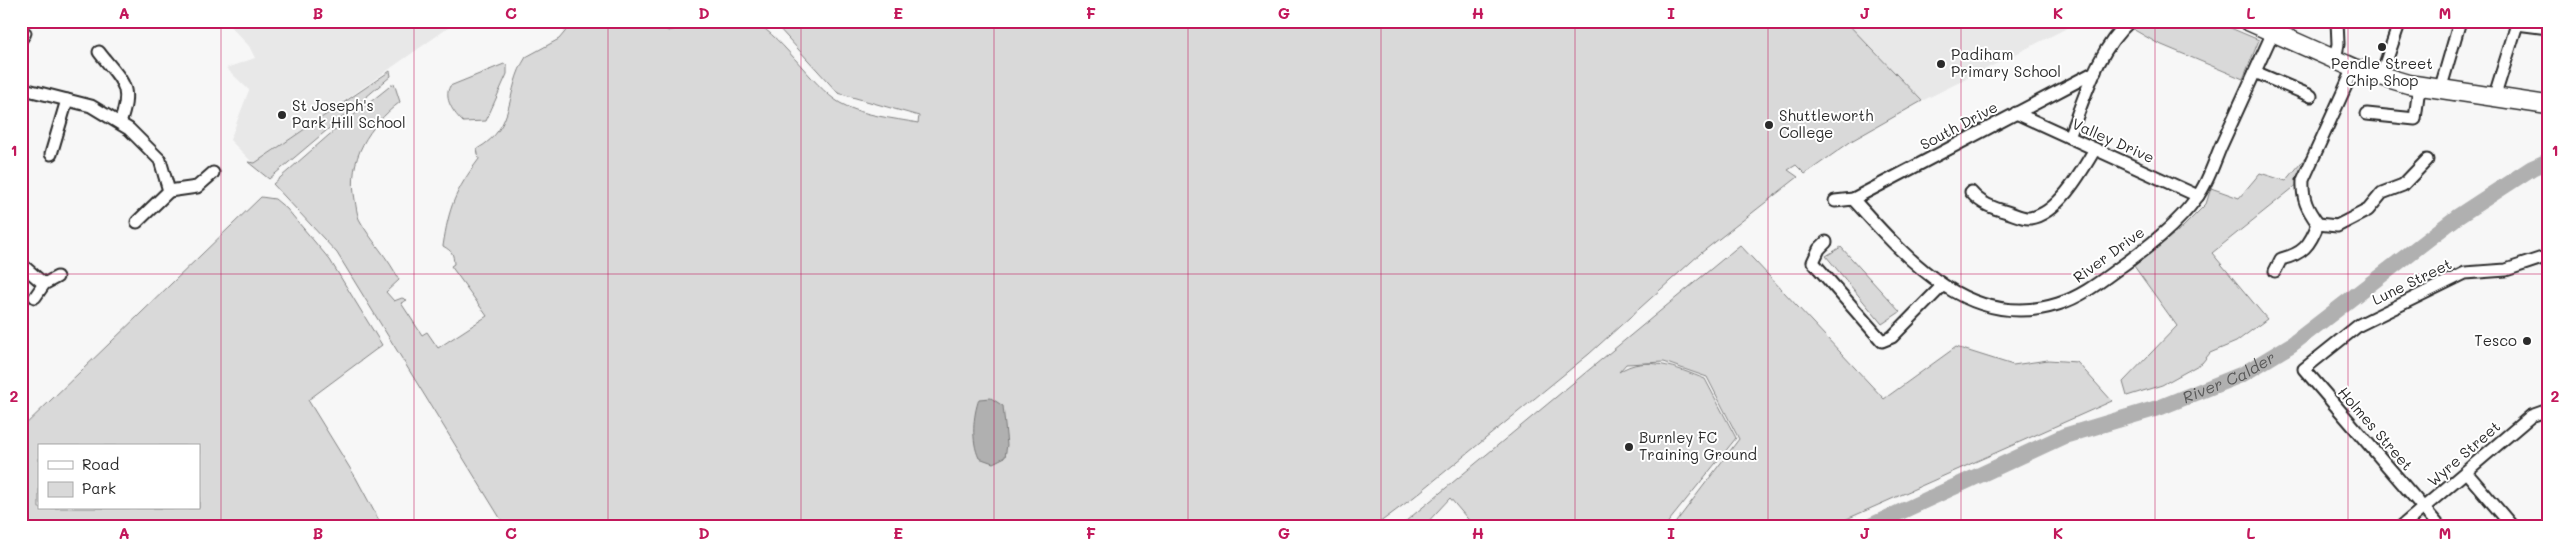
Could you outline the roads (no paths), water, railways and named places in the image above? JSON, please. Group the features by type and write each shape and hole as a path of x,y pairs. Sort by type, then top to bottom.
{"main road":[{"path":"2248,21 2354,68 2419,87 2548,106"}],"street":[{"path":"2069,137 2095,72 2116,33 2130,21"},
{"path":"2335,60 2338,44 2337,21"},
{"path":"2382,76 2400,21"},
{"path":"2440,90 2460,21"},
{"path":"2494,98 2518,23 2548,28"},
{"name":"River Drive","path":"1853,198 1882,231 1942,286 1971,301 2000,308 2034,310 2058,304 2078,296 2130,260 2165,232 2198,196 2273,32"},
{"path":"99,52 127,89 127,106 120,123"},
{"path":"2354,68 2303,180 2302,192 2306,208 2318,224 2337,226 2368,210 2382,193 2403,184 2427,160"},
{"name":"South Drive","path":"1835,201 1853,198 2095,72"},
{"path":"2255,72 2311,96"},
{"path":"22,87 91,106 129,128 160,160 169,191"},
{"path":"2367,114 2414,119 2419,87"},
{"path":"51,154 67,100"},
{"name":"Valley Drive","path":"2016,113 2198,196"},
{"path":"1971,192 1979,202 1996,209 2029,218 2042,214 2062,198 2080,174 2095,149"},
{"path":"137,222 169,191 197,187 214,173"},
{"path":"2276,271 2282,260 2304,251 2312,240 2318,224"},
{"path":"1826,242 1819,249 1813,262 1882,341 1892,337 1942,286"},
{"name":"Lune Street","path":"2304,369 2359,325 2466,273 2506,270 2548,256"},
{"path":"21,264 44,284"},
{"path":"35,297 44,284 57,277"},
{"name":"Holmes Street","path":"2304,369 2439,526"},
{"name":"Wyre Street","path":"2402,526 2531,416 2548,410"},
{"path":"2466,472 2512,526"}],"waterway":[{"name":"River Calder","path":"1870,526 2064,436 2161,407 2243,374 2291,345 2457,217 2532,168 2548,161"}],"place":[{"name":"Pendle Street Chip Shop","path":"2382,47"},
{"name":"Padiham Primary School","path":"1941,64"},
{"name":"St Joseph's Park Hill School","path":"282,115"},
{"name":"Shuttleworth College","path":"1769,125"},
{"name":"Tesco","path":"2527,341"},
{"name":"Burnley FC Training Ground","path":"1629,447"}]}
